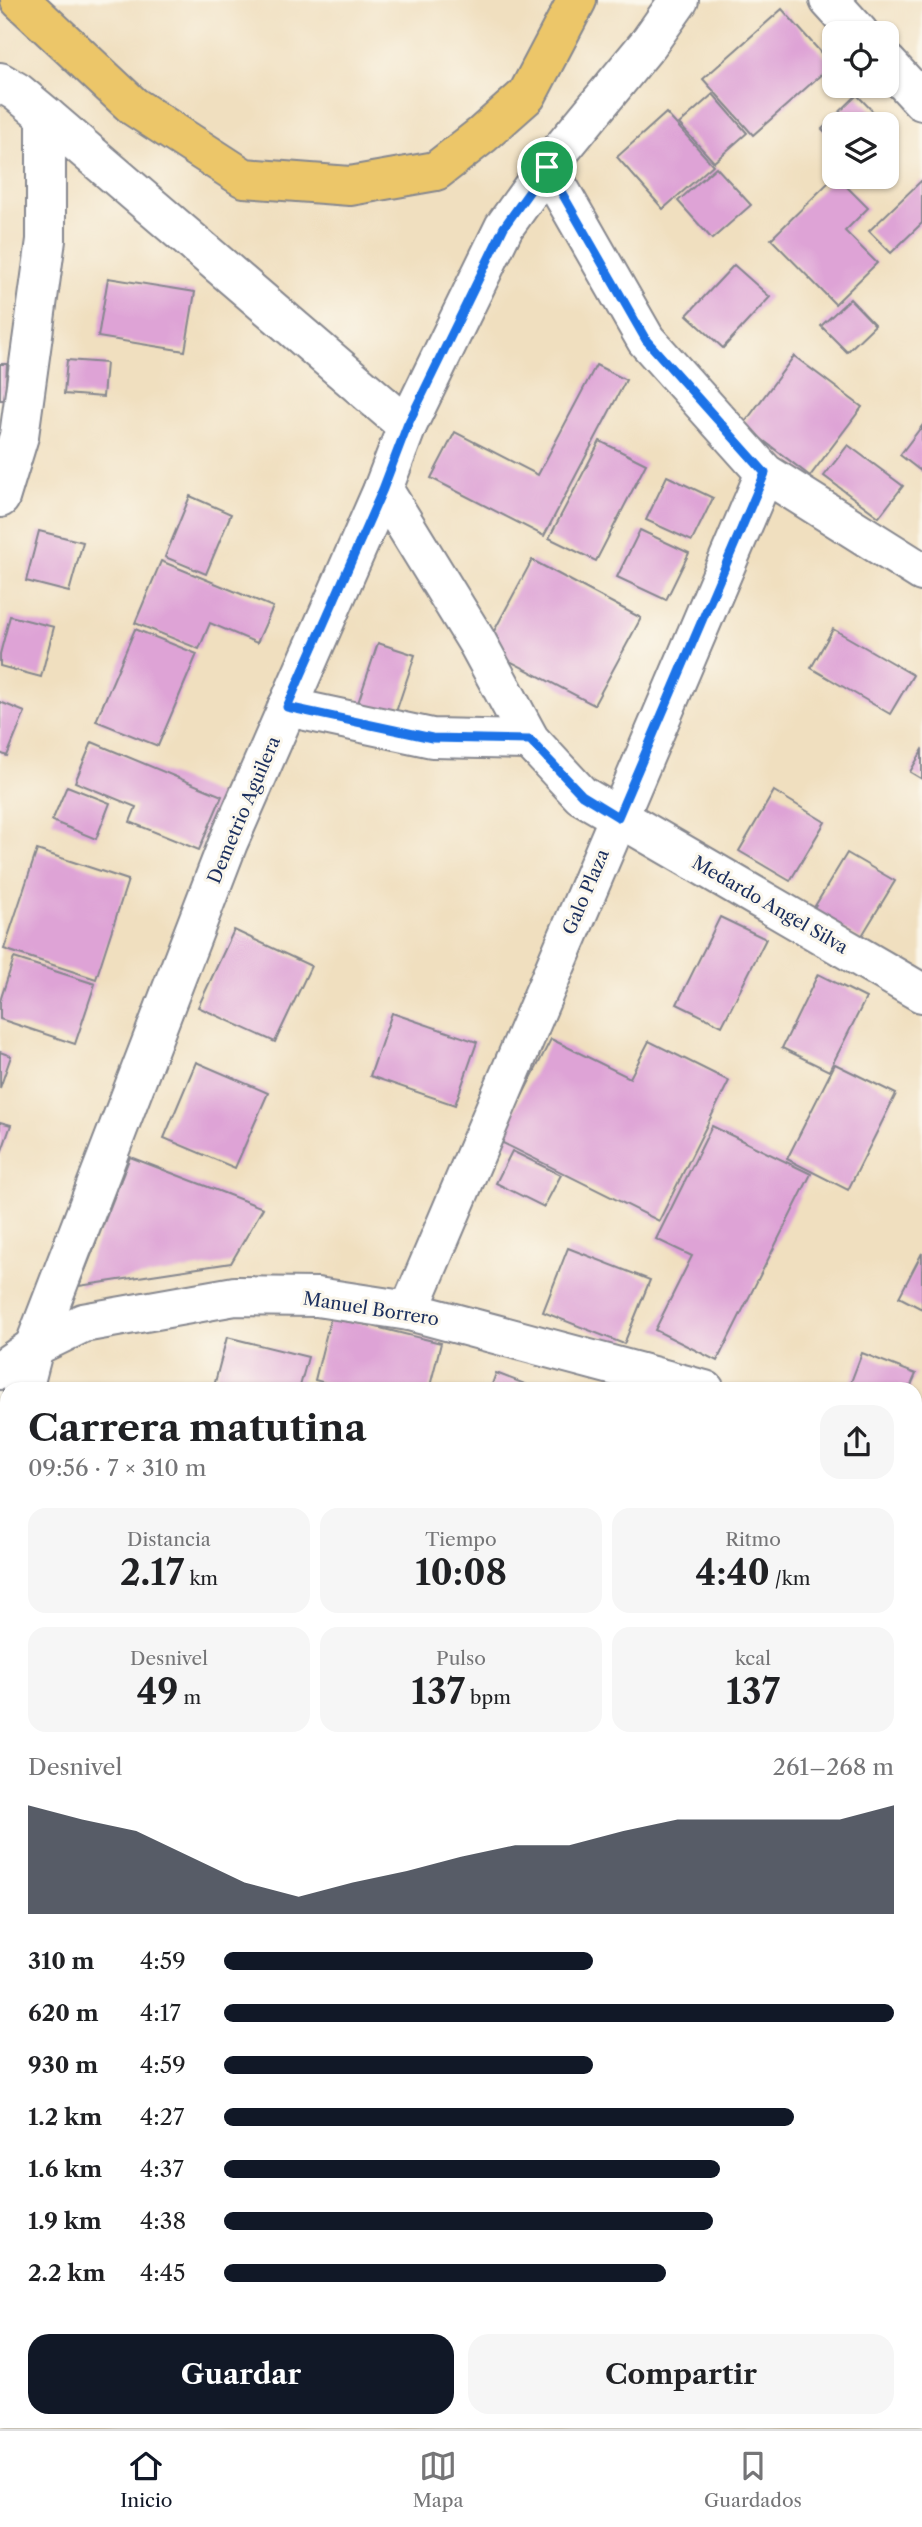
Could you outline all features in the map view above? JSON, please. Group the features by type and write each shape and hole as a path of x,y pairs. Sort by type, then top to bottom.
{"highway":[{"path":"20,0 133,106 244,178 350,186 436,171 482,135 527,95 577,0"}],"street":[{"name":"Demetrio Aguilera","path":"25,1382 34,1347 229,843 383,489 407,426 504,227 547,167 648,44 679,0"},
{"path":"829,0 848,21"},
{"path":"899,76 922,101"},
{"path":"0,82 46,116 407,426"},
{"path":"0,498 19,436 46,240 46,116"},
{"path":"547,167 646,340 765,473 922,572"},
{"name":"Galo Plaza","path":"409,1311 765,473"},
{"name":"Medardo Angel Silva","path":"383,489 477,642 530,740 582,795 922,993"},
{"path":"287,707 432,738 530,740"},
{"name":"Manuel Borrero","path":"0,1370 34,1347 83,1323 234,1296 317,1297 409,1311 675,1382"}],"building":[{"path":"782,9 822,54 822,74 753,135 703,79"},
{"path":"713,94 747,133 714,162 679,124"},
{"path":"854,98 860,98 873,112 840,112"},
{"path":"666,113 713,165 663,209 617,157"},
{"path":"716,167 751,205 712,239 678,201"},
{"path":"922,180 922,223 891,253 869,231"},
{"path":"822,189 849,189 868,208 845,231 877,263 835,304 771,239"},
{"path":"734,265 770,297 723,348 687,315"},
{"path":"108,278 195,292 185,351 98,337"},
{"path":"850,299 875,325 847,352 821,326"},
{"path":"794,356 862,407 810,476 743,425"},
{"path":"67,360 106,363 103,397 64,394"},
{"path":"0,364 7,364 5,400 0,400"},
{"path":"596,365 626,380 544,536 431,478 455,432 538,475"},
{"path":"922,426 922,472 900,455"},
{"path":"600,441 646,464 596,561 549,538"},
{"path":"848,445 903,486 879,517 824,476"},
{"path":"667,476 713,498 692,541 646,520"},
{"path":"190,496 231,514 206,574 165,557"},
{"path":"640,530 689,553 666,600 617,577"},
{"path":"39,531 83,542 69,592 26,581"},
{"path":"532,560 641,618 594,705 485,648"},
{"path":"161,561 273,607 257,643 210,623 199,649 135,623"},
{"path":"10,616 54,627 41,677 0,666 0,654"},
{"path":"135,629 197,654 158,746 96,721"},
{"path":"833,629 913,675 890,714 811,668"},
{"path":"378,643 415,655 393,721 356,709"},
{"path":"0,702 25,712 7,756 0,753"},
{"path":"92,742 222,796 199,850 130,822 136,807 75,782"},
{"path":"922,751 922,779 910,772"},
{"path":"67,786 110,803 96,839 52,821"},
{"path":"774,791 825,822 790,881 739,851"},
{"path":"37,850 128,880 96,979 4,949"},
{"path":"847,853 895,881 860,939 812,911"},
{"path":"720,917 766,939 722,1026 677,1004"},
{"path":"234,930 311,966 275,1042 198,1007"},
{"path":"14,958 95,984 75,1044 0,1019 0,1001"},
{"path":"818,974 866,998 829,1071 782,1048"},
{"path":"392,1013 477,1042 455,1105 370,1076"},
{"path":"551,1039 630,1078 649,1041 729,1081 659,1221 499,1141"},
{"path":"0,1052 11,1056 0,1088"},
{"path":"196,1062 268,1093 235,1168 164,1138"},
{"path":"835,1064 896,1094 848,1190 787,1159"},
{"path":"0,1122 11,1125 0,1156"},
{"path":"712,1126 811,1174 717,1361 655,1330 692,1256 656,1239"},
{"path":"512,1151 561,1175 544,1207 496,1183"},
{"path":"130,1157 263,1208 231,1263 79,1286"},
{"path":"568,1248 650,1280 624,1344 543,1312"},
{"path":"922,1253 922,1309 899,1297"},
{"path":"331,1316 441,1343 431,1382 315,1380"},
{"path":"227,1337 308,1357 301,1382 215,1382"},
{"path":"862,1353 916,1374 912,1382 851,1382"},
{"path":"496,1373 520,1382 493,1382"}],"route":[{"path":"547,167 646,340 765,473 618,817 582,795 530,740 432,738 287,707 383,489 407,426 504,227 547,167"}]}
